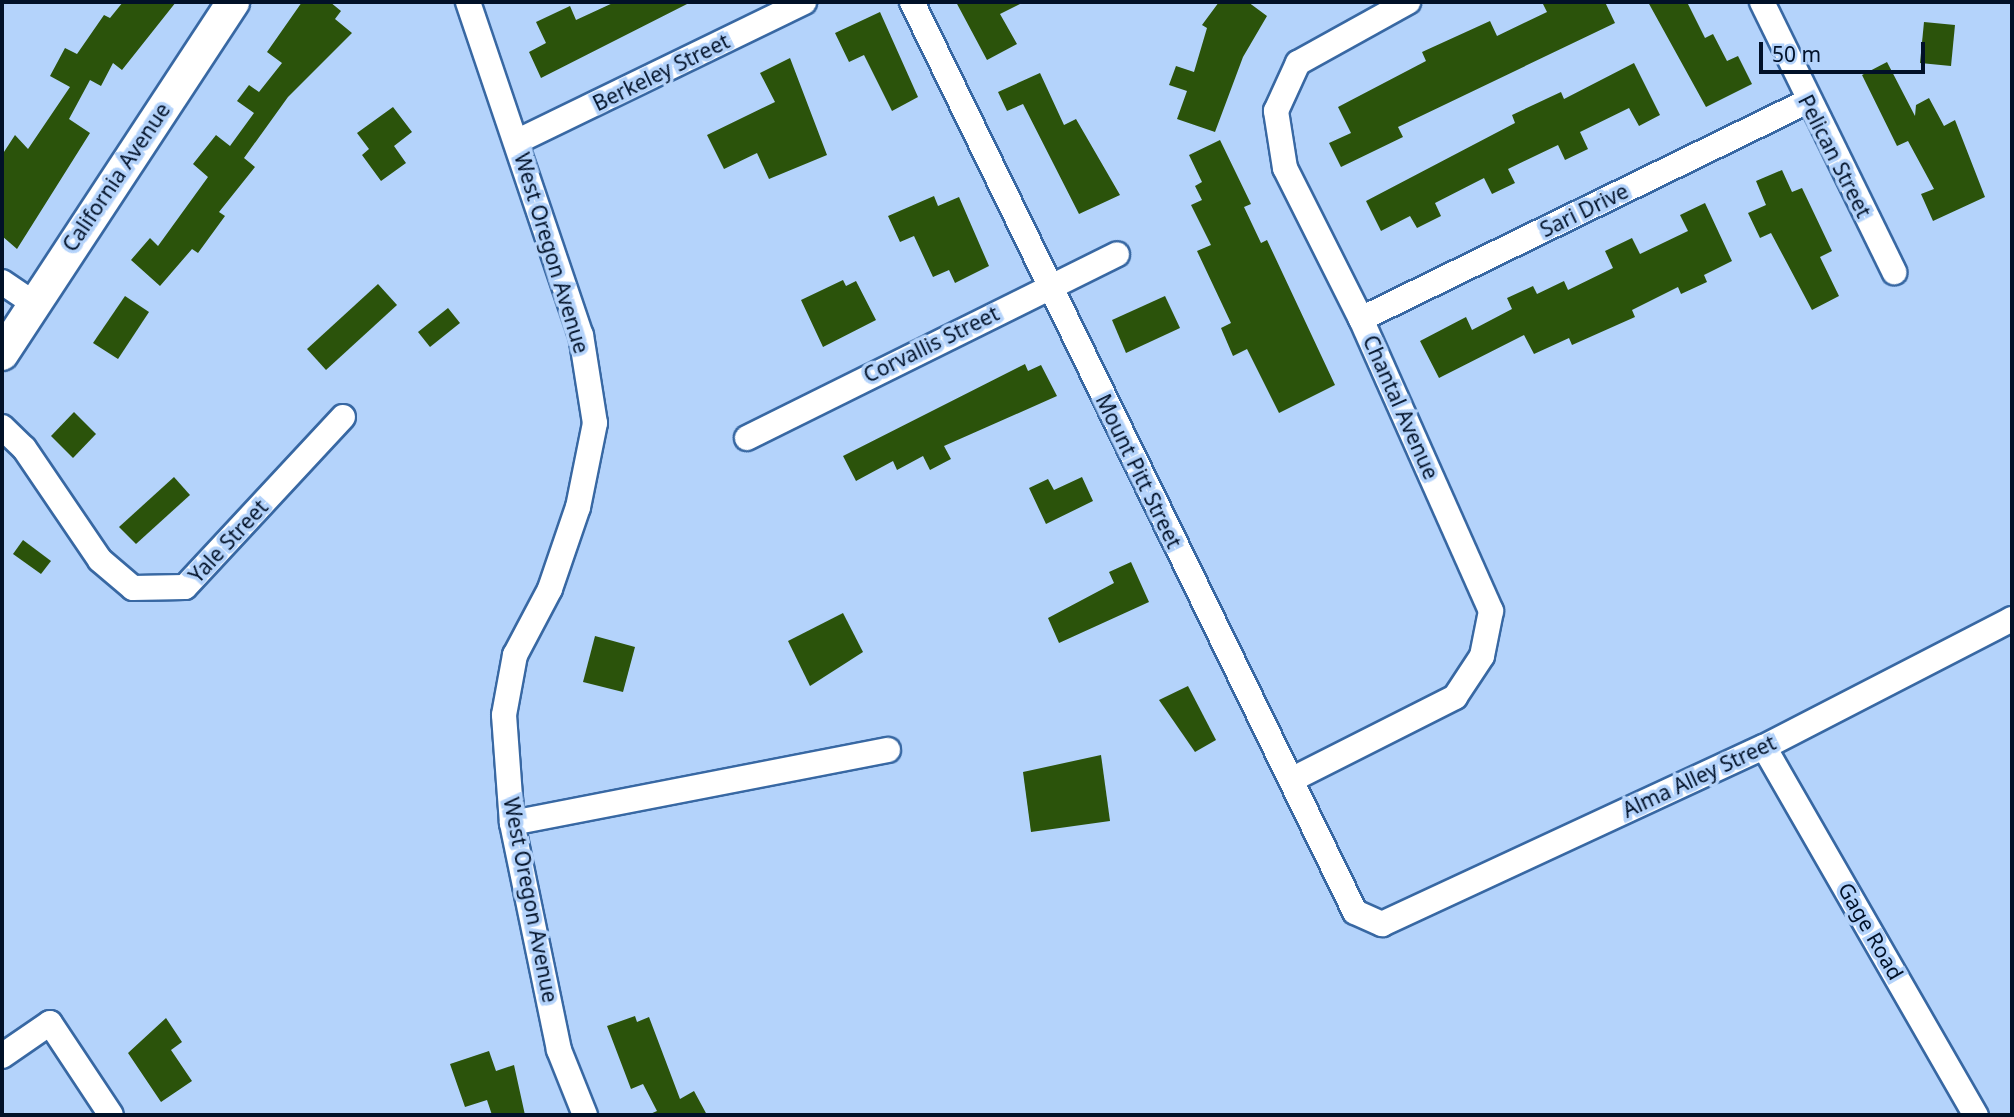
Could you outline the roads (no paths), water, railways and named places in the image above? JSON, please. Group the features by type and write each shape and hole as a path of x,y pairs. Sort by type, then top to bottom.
{"street":[{"name":"California Avenue","path":"2,354 32,302 233,2"},
{"name":"West Oregon Avenue","path":"468,2 518,142 581,335 595,424 579,507 550,589 514,655 504,715 512,823 559,1050 585,1115"},
{"name":"Berkeley Street","path":"518,142 804,2"},
{"name":"Mount Pitt Street","path":"912,2 1048,287 1355,912 1382,924"},
{"name":"Chantal Avenue","path":"1291,780 1455,697 1482,656 1491,611 1361,319 1285,168 1276,111 1298,63 1408,2"},
{"name":"Pelican Street","path":"1762,2 1807,102 1894,272"},
{"name":"Sari Drive","path":"1361,319 1807,102"},
{"name":"Corvallis Street","path":"747,438 1117,254"},
{"path":"2,282 32,302"},
{"name":"Yale Street","path":"2,426 24,448 116,574 133,588 185,587 343,417"},
{"name":"Alma Alley Street","path":"1382,924 1764,747 2012,619"},
{"name":"Gage Road","path":"1764,747 1976,1115"},
{"path":"512,823 888,750"},
{"path":"2,1056 50,1023 111,1115"}]}
